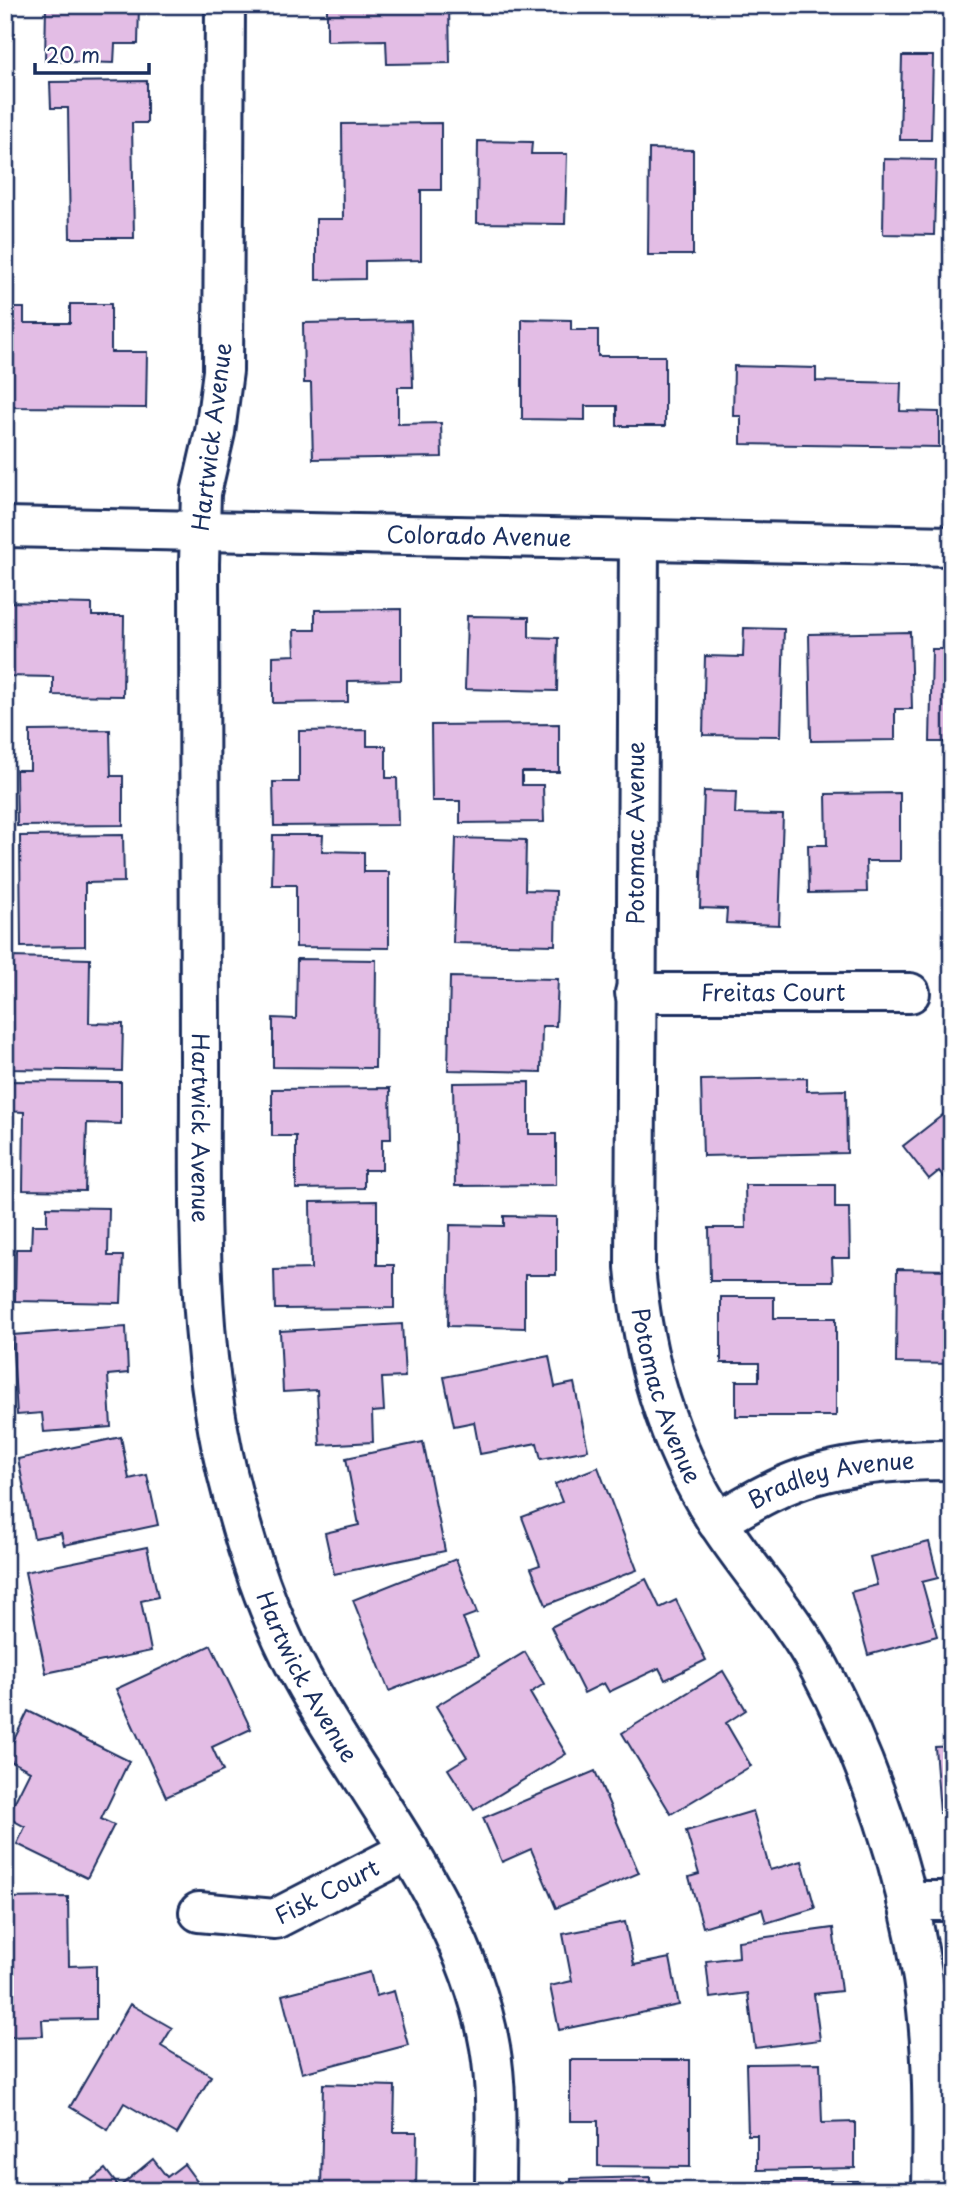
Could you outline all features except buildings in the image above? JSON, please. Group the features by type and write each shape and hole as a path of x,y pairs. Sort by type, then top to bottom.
{"street":[{"name":"Hartwick Avenue","path":"225,5 223,360 216,421 201,493 199,531 200,1178 206,1359 216,1428 233,1497 274,1620 302,1678 409,1850 461,1950 490,2045 495,2098 495,2191"},
{"name":"Colorado Avenue","path":"5,527 639,542 952,546"},
{"name":"Potomac Avenue","path":"639,542 635,993 635,1267 639,1317 668,1429 687,1469 717,1522 819,1667 862,1757 907,1901 923,1979 930,2045 932,2191"},
{"name":"Freitas Court","path":"635,993 910,993"},
{"name":"Bradley Avenue","path":"717,1522 777,1489 816,1476 881,1464 952,1461"},
{"name":"Fisk Court","path":"199,1912 275,1919 409,1850"},
{"path":"907,1901 952,1901"}]}
